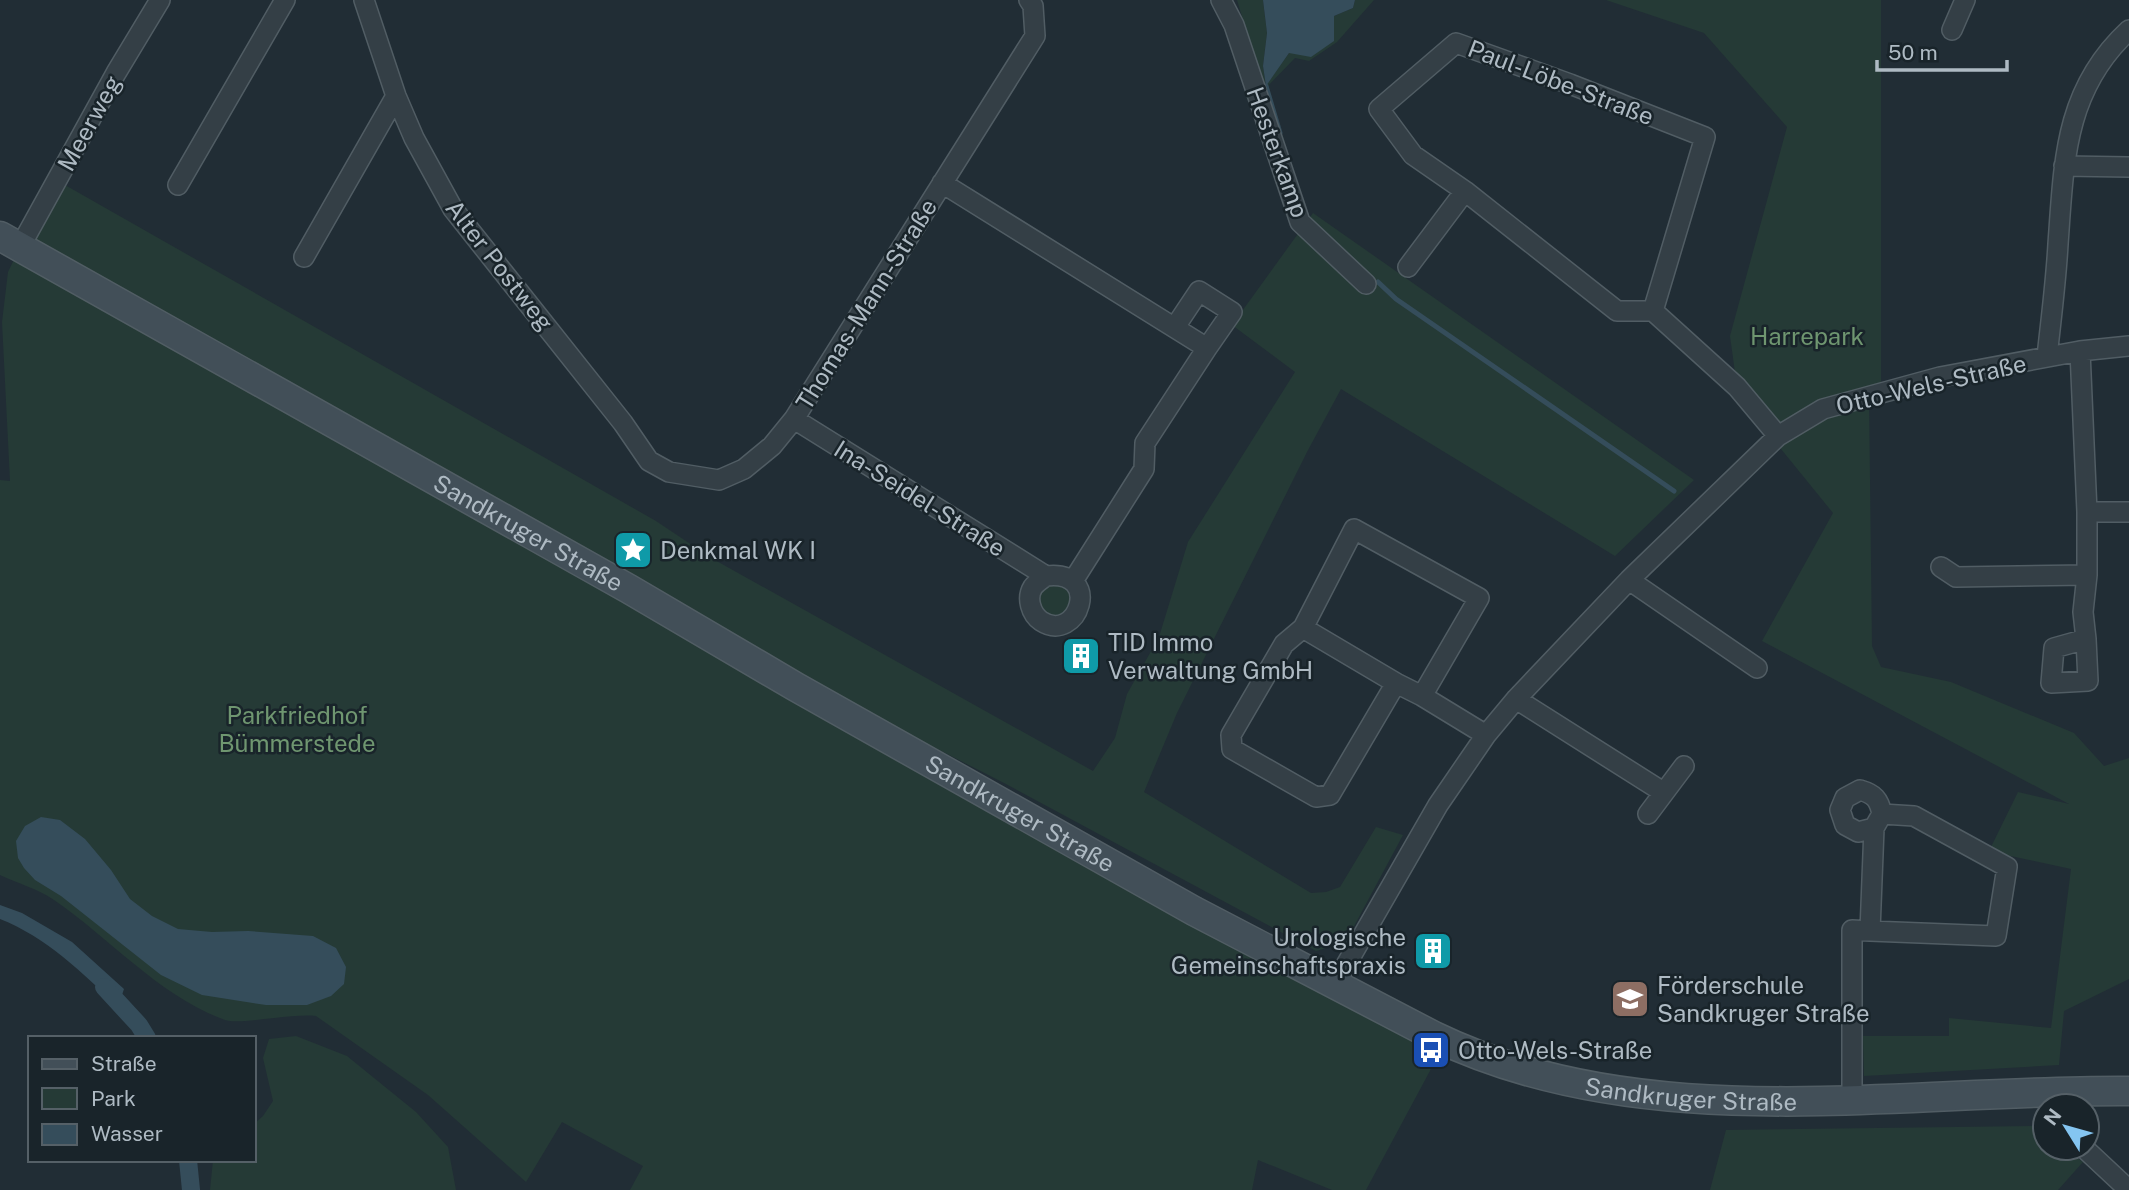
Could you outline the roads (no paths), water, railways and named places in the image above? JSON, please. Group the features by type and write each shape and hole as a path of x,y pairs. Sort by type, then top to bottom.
{"street":[{"name":"Meerweg","path":"10,241 160,0"},
{"path":"178,185 285,0"},
{"name":"Alter Postweg","path":"364,0 396,96 414,138 453,209 623,423"},
{"name":"Thomas-Mann-Straße","path":"623,423 649,461 669,472 719,480 744,469 772,446 794,419 1035,36 1033,6 1029,0"},
{"name":"Hesterkamp","path":"1221,0 1234,25 1300,222 1366,284"},
{"path":"1952,30 1965,0"},
{"path":"2048,357 2064,166 2070,130 2084,89 2105,55 2129,30"},
{"name":"Paul-Löbe-Straße","path":"1456,43 1570,84 1705,138 1653,311 1617,311 1465,191 1413,155 1379,110 1456,43"},
{"path":"304,257 396,96"},
{"path":"2064,166 2129,167"},
{"path":"942,183 1207,348"},
{"path":"1409,267 1465,191"},
{"name":"Sandkruger Straße","path":"10,241 640,595 796,687 1159,892 1471,1052 1541,1074 1645,1096 1733,1100 2031,1099"},
{"path":"1046,576 1033,587 1031,609 1040,620 1052,625 1063,625 1075,617 1081,603 1079,589 1073,581 1144,469 1145,443 1232,312 1199,290 1175,327"},
{"path":"1653,311 1737,387 1778,436"},
{"name":"Otto-Wels-Straße","path":"1335,984 1438,805 1486,734 1629,580 1718,491 1778,436 1823,409 1940,377 2080,351 2129,346"},
{"path":"2080,351 2087,512 2087,575 2083,612 2087,639"},
{"name":"Ina-Seidel-Straße","path":"794,419 1046,576 1059,575 1073,581"},
{"path":"2087,512 2129,512"},
{"path":"1396,684 1330,795 1316,797 1232,749 1231,735 1284,644 1303,628 1354,529 1479,598 1422,696"},
{"path":"1941,567 1956,577 2087,575"},
{"path":"1629,580 1757,668"},
{"path":"1303,628 1486,734"},
{"path":"1516,699 1663,792"},
{"path":"1648,814 1684,766"},
{"path":"1852,1100 1852,930 1870,931 1996,936 2007,867 1914,816 1878,821 1870,931"},
{"name":"Sandkruger Straße","path":"2101,1094 2129,1091"},
{"path":"2099,1162 2129,1190"}],"water":[{"path":"1263,0 1355,0 1353,8 1334,16 1334,41 1311,57 1289,53 1266,86 1263,66 1267,33"},
{"path":"41,817 60,820 85,839 111,870 130,899 152,916 178,929 313,936 336,948 346,967 344,984 331,996 307,1005 266,1005 202,995 161,975 61,896 35,880 24,868 18,858 16,841 25,826"},
{"path":"0,905 22,913 72,942 124,989 118,1007 48,946 0,919"}],"waterway":[{"path":"1266,86 1280,133"},
{"path":"1378,282 1396,299 1674,491"},
{"path":"104,987 146,1036"},
{"path":"188,1162 191,1190"}],"place":[{"name":"Denkmal WK I","path":"633,550"},
{"name":"TID Immo Verwaltung GmbH","path":"1081,656"},
{"name":"Urologische Gemeinschaftspraxis","path":"1433,951"},
{"name":"Förderschule Sandkruger Straße","path":"1630,999"},
{"name":"Otto-Wels-Straße","path":"1431,1050"}],"park label":[{"name":"Harrepark","path":"1807,336"},
{"name":"Parkfriedhof Bümmerstede","path":"297,729"}]}
